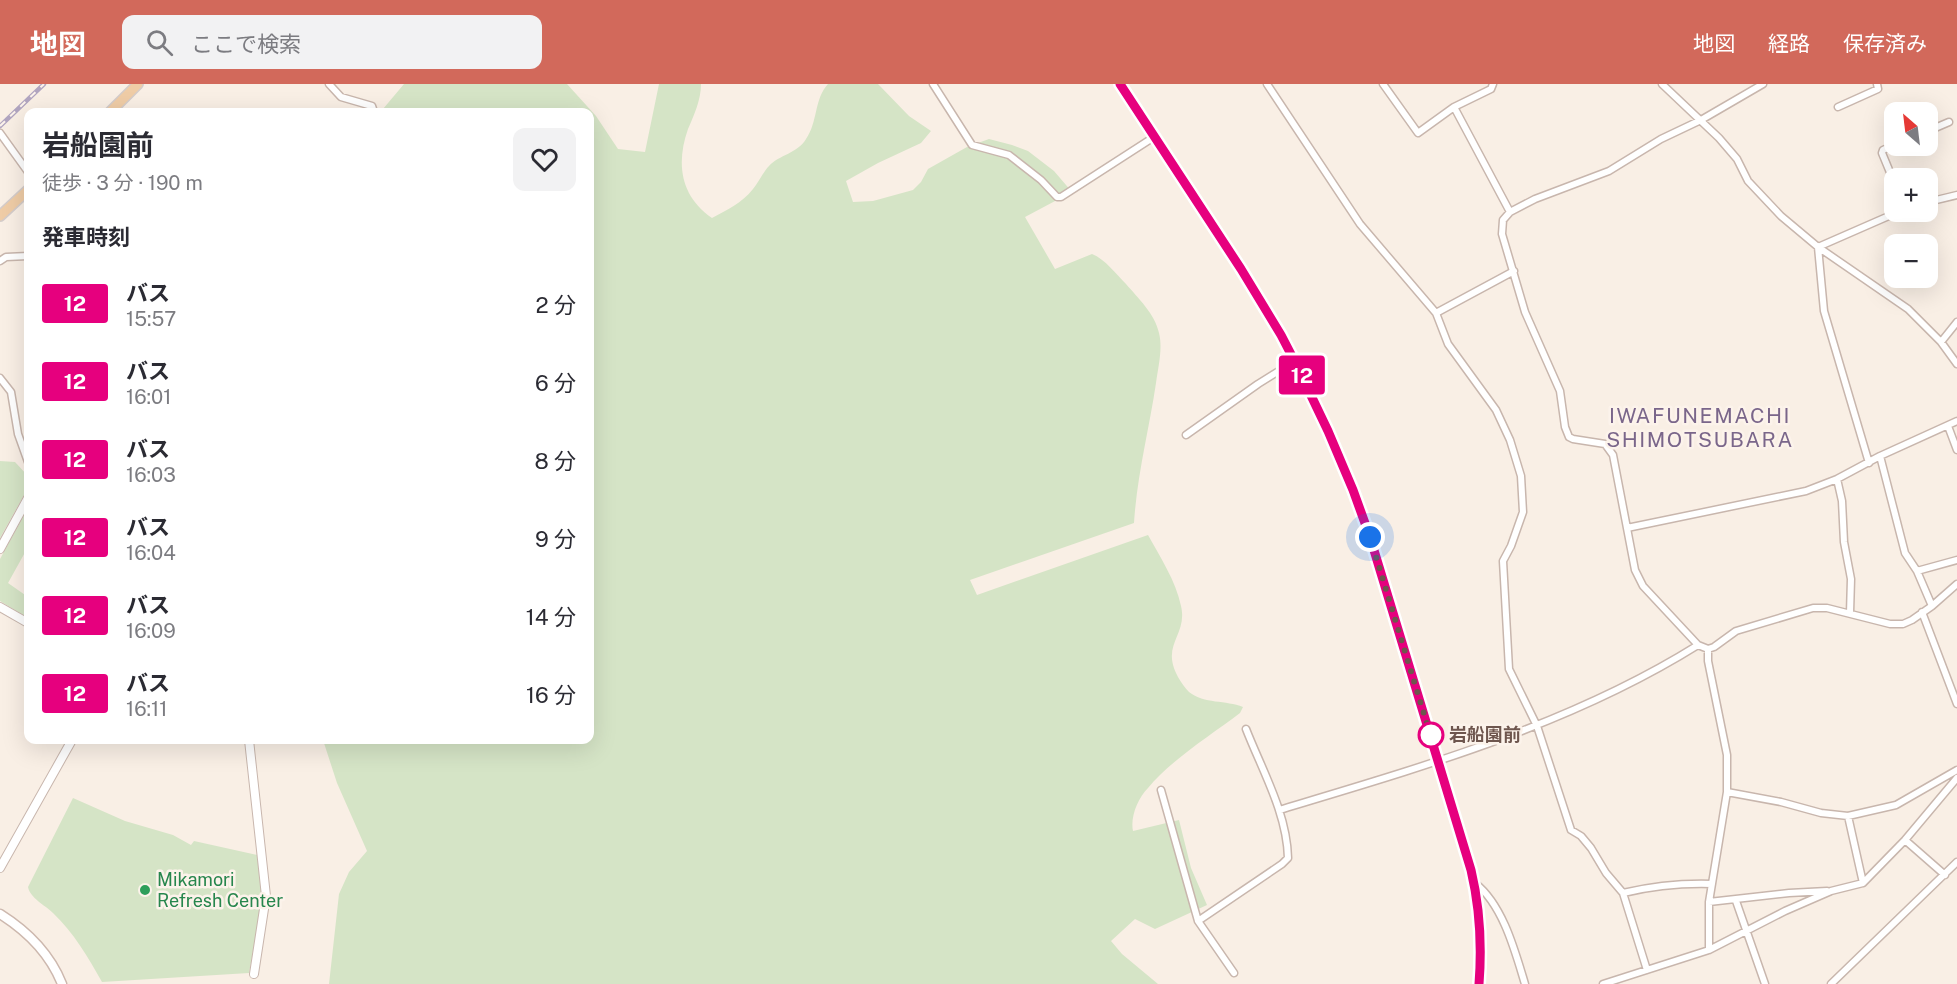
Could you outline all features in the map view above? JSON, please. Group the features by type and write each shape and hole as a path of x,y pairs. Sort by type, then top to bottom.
{"main road":[{"path":"114,108 138,84"},
{"path":"1120,84 1252,286 1295,362 1328,431 1365,522 1439,760 1474,883 1481,932 1479,984"},
{"path":"0,216 24,194"},
{"path":"0,914 15,923 40,947 62,984"}],"street":[{"path":"330,84 341,98 373,108"},
{"path":"933,84 972,145 1009,155 1041,180 1057,197 1064,195 1154,137"},
{"path":"1267,84 1360,224 1436,313 1448,344 1496,410 1510,440 1521,476 1523,512 1503,561 1509,669 1537,726 1571,830 1581,836 1591,848 1606,873 1623,893 1647,970"},
{"path":"1383,84 1418,133 1454,107 1491,89 1493,84"},
{"path":"1662,84 1701,120 1737,159 1748,181 1781,216 1818,247 1908,309 1941,342 1957,364"},
{"path":"1763,84 1701,120 1661,139 1608,171 1544,195 1510,212 1503,220 1502,234 1528,319 1560,390 1565,427 1569,437 1605,444 1613,455 1635,570 1643,586 1698,645 1708,649 1736,631 1813,608 1827,608 1890,624 1903,624 1932,606 1957,584"},
{"path":"1838,107 1878,89 1877,84"},
{"path":"1454,107 1510,212"},
{"path":"1938,127 1949,122"},
{"path":"0,133 24,166"},
{"path":"1884,150 1882,153 1888,168"},
{"path":"1938,200 1957,195"},
{"path":"1818,247 1884,218"},
{"path":"1818,247 1824,311 1869,463"},
{"path":"0,261 6,257 24,256"},
{"path":"1436,313 1514,271"},
{"path":"1941,342 1957,322"},
{"path":"1186,435 1258,384 1295,362"},
{"path":"0,378 11,392 18,434 24,451"},
{"path":"1627,528 1806,491 1837,479 1880,456 1957,421"},
{"path":"1948,426 1957,450"},
{"path":"1880,456 1905,553 1917,571 1932,606"},
{"path":"1837,479 1842,501 1844,542 1851,579 1850,613"},
{"path":"0,549 24,505"},
{"path":"1917,571 1957,560"},
{"path":"0,607 24,621"},
{"path":"1923,612 1957,704"},
{"path":"1279,810 1439,760 1537,726 1638,679 1698,645"},
{"path":"1708,649 1708,661 1727,755 1727,792 1709,902 1709,950"},
{"path":"1198,921 1288,858 1288,843 1279,810 1246,729"},
{"path":"0,868 70,744"},
{"path":"249,744 266,896 254,974"},
{"path":"1727,792 1781,802 1821,813 1859,815 1896,805 1957,770"},
{"path":"1603,984 1709,950 1785,911 1831,891 1863,883 1905,840 1957,778"},
{"path":"1161,790 1198,921 1234,973"},
{"path":"1848,816 1863,883"},
{"path":"1905,840 1945,875"},
{"path":"1831,984 1957,862"},
{"path":"1474,883 1489,897 1509,936 1525,984"},
{"path":"1623,893 1663,885 1712,884"},
{"path":"1709,902 1736,901 1798,892 1831,891"},
{"path":"1736,901 1766,984"}],"green space":[{"path":"404,84 567,84 589,108 384,108"},
{"path":"659,84 701,84 695,113 684,142 682,166 687,189 693,200 712,218 744,198 769,166 803,144 813,125 820,97 828,84 878,84 909,116 931,131 921,143 846,181 853,202 873,201 913,190 921,182 928,169 967,147 989,139 1028,151 1054,171 1072,192 1025,217 1055,269 1092,254 1097,256 1141,301 1154,319 1159,333 1160,358 1140,470 1134,523 970,580 977,595 1148,535 1172,578 1181,606 1181,625 1172,656 1178,677 1195,696 1243,707 1240,713 1157,778 1144,792 1134,814 1133,831 1179,820 1191,868 1207,905 1155,929 1135,919 1111,941 1122,954 1158,984 329,984 339,894 349,872 367,851 337,783 324,744 594,744 594,114 618,149 645,152"},
{"path":"0,461 15,462 24,472 24,495 0,538"},
{"path":"24,515 24,554 8,583 24,594 24,616 0,601 0,559"},
{"name":"Mikamori Refresh Center","path":"73,798 125,821 173,835 191,845 194,841 257,855 263,896 249,973 102,982 74,937 53,913 35,898 28,887"}],"railway":[{"path":"0,126 44,84"}],"bus line":[{"name":"12","path":"1120,84 1241,269 1281,335 1310,392 1353,490 1370,537 1471,870 1479,906 1481,932 1479,984"}],"place":[{"name":"岩船園前","path":"1431,735"},
{"name":"Mikamori Refresh Center","path":"145,890"}],"district":[{"name":"IWAFUNEMACHI SHIMOTSUBARA","path":"1700,428"}],"route":[{"path":"1370,537 1432,740 1431,735"}]}
